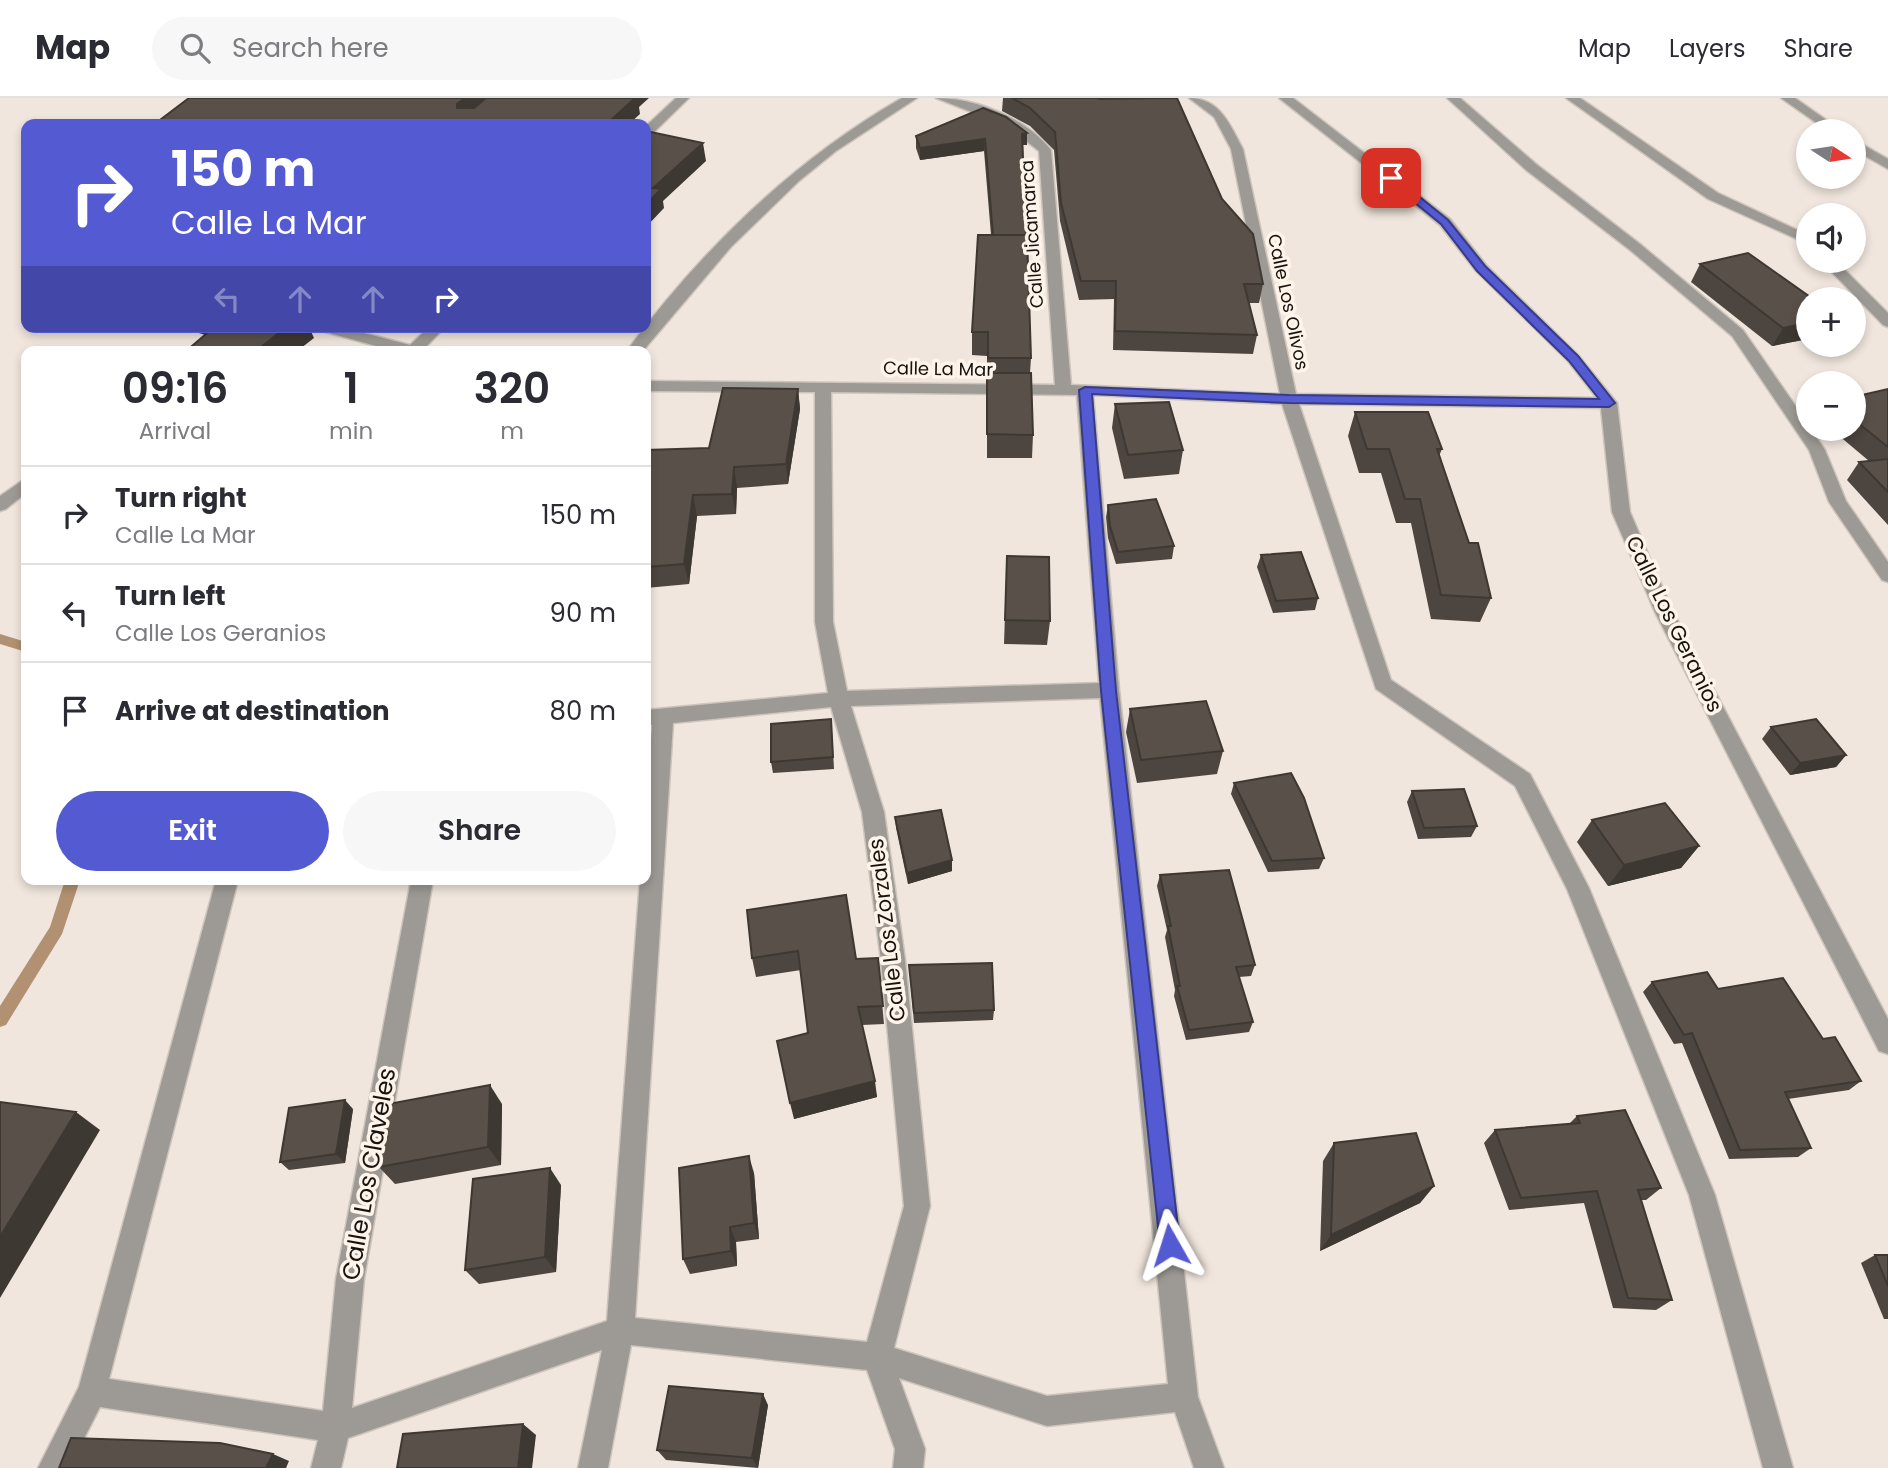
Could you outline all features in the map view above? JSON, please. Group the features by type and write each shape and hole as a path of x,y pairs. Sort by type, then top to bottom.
{"street":[{"path":"651,128 683,98"},
{"path":"651,331 780,190 872,118 911,98"},
{"name":"Calle Jicamarca","path":"942,98 1015,124 1035,137 1045,150 1109,691 1184,1397 1209,1468"},
{"name":"Calle Los Olivos","path":"1195,98 1219,115 1237,149 1289,399 1383,684 1522,780 1578,888 1702,1195 1778,1468"},
{"path":"1286,98 1373,163 1445,222 1481,268 1573,358 1609,403"},
{"path":"1453,98 1531,167 1636,247 1738,333 1817,450 1838,502 1888,576"},
{"path":"1572,98 1713,196 1796,234"},
{"path":"1787,98 1818,119"},
{"path":"1866,151 1888,165"},
{"path":"1840,273 1888,322"},
{"path":"346,333 395,346"},
{"path":"419,346 432,333"},
{"name":"Calle Los Zorzales","path":"823,387 824,622 839,699 873,811 892,960 917,1206 877,1357"},
{"name":"Calle La Mar","path":"651,388 1074,390 1289,399 1609,403"},
{"name":"Calle Los Geranios","path":"1609,403 1621,512 1664,612 1888,1043"},
{"path":"0,505 21,488"},
{"path":"651,772 654,718 839,699 1109,691"},
{"path":"53,1468 92,1391 227,885"},
{"name":"Calle Los Claveles","path":"326,1468 336,1428 350,1279 421,885"},
{"path":"593,1468 620,1330 645,885"},
{"path":"92,1391 336,1428 620,1330 877,1357 1047,1410 1184,1397"},
{"path":"877,1357 910,1449 908,1468"}],"building":[{"path":"189,98 465,98 457,104 457,108 474,108 486,98 635,98 612,119 161,119"},
{"path":"1012,98 1177,98 1222,199 1253,234 1263,284 1244,284 1257,335 1115,331 1116,281 1081,281 1061,203 1055,132 1030,108"},
{"path":"983,108 1006,117 1027,133 1022,134 1026,235 993,235 985,139 920,148 916,136"},
{"path":"651,132 703,143 653,188 661,189 651,200"},
{"path":"978,235 1027,235 1031,358 988,358 988,332 972,332"},
{"path":"1748,253 1796,287 1796,325 1783,328 1700,264"},
{"path":"202,333 279,333 262,346 192,346 206,334"},
{"path":"987,373 1031,373 1033,435 987,434"},
{"path":"723,388 798,389 786,464 734,467 732,494 693,495 684,564 651,567 651,450 709,448"},
{"path":"1888,389 1888,447 1866,429 1866,394"},
{"path":"1169,402 1183,450 1128,455 1115,404"},
{"path":"1355,412 1428,412 1442,449 1437,449 1469,543 1478,543 1491,598 1441,595 1420,499 1405,499 1389,449 1367,449"},
{"path":"1888,459 1888,492 1859,462"},
{"path":"1156,499 1174,546 1118,552 1110,526 1108,505"},
{"path":"1301,552 1318,598 1276,601 1261,555"},
{"path":"1007,556 1049,557 1050,621 1005,620"},
{"path":"1206,701 1223,751 1141,760 1130,709"},
{"path":"831,719 833,757 771,762 771,724"},
{"path":"1816,719 1846,755 1800,763 1771,727"},
{"path":"1291,773 1304,798 1324,858 1272,861 1234,783"},
{"path":"1464,789 1477,826 1424,828 1412,791"},
{"path":"1665,803 1699,846 1624,865 1592,820"},
{"path":"941,810 952,860 907,873 895,817"},
{"path":"1229,870 1255,965 1236,967 1253,1022 1189,1030 1177,986 1180,986 1168,926 1171,926 1160,875"},
{"path":"846,895 856,959 878,958 883,1006 858,1007 875,1081 790,1103 777,1041 808,1033 798,951 752,958 747,910"},
{"path":"992,963 994,1010 914,1013 909,965"},
{"path":"1707,972 1718,989 1783,978 1823,1039 1835,1037 1861,1081 1785,1092 1811,1148 1740,1150 1692,1033 1684,1035 1652,982"},
{"path":"490,1085 488,1147 379,1167 383,1105"},
{"path":"345,1100 336,1154 280,1162 289,1108"},
{"path":"0,1102 76,1112 0,1237"},
{"path":"1625,1110 1661,1188 1638,1190 1672,1300 1628,1298 1597,1191 1521,1198 1495,1130 1580,1123 1577,1116"},
{"path":"1416,1133 1434,1186 1331,1235 1334,1143"},
{"path":"749,1156 754,1223 730,1227 731,1251 683,1259 679,1168"},
{"path":"550,1168 545,1257 465,1270 473,1179"},
{"path":"1875,1255 1888,1255 1888,1286"},
{"path":"669,1386 763,1394 752,1458 657,1450"},
{"path":"523,1424 518,1468 397,1468 403,1434"},
{"path":"71,1438 220,1443 273,1454 266,1468 59,1468"}],"waterway":[{"path":"0,639 21,645"},
{"path":"0,1020 57,929 71,885"}],"route":[{"path":"1170,1245 1109,691 1085,390 1289,399 1609,403 1573,358 1481,268 1445,222 1391,178"}]}
